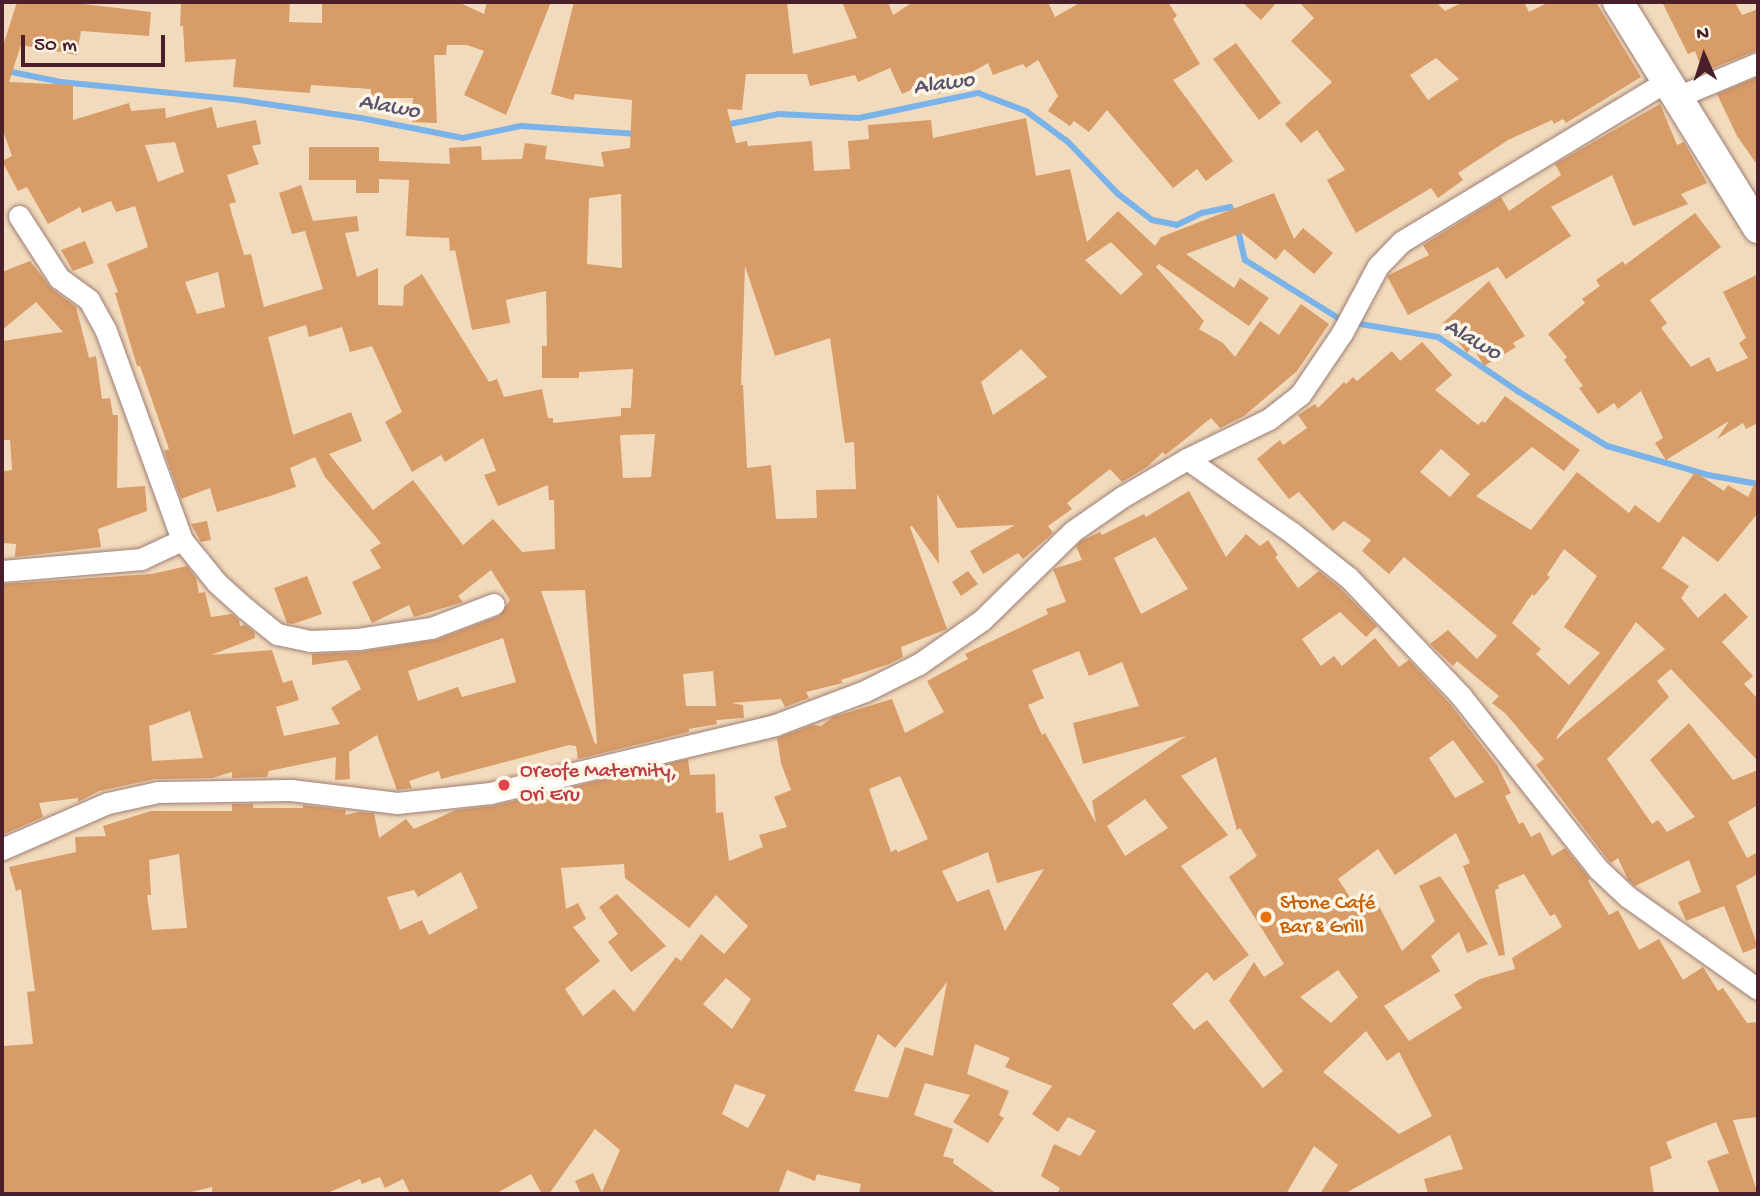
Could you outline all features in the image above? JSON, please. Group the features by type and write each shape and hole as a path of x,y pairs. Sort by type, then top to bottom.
{"street":[{"path":"1618,2 1758,228"},
{"path":"2,849 108,803 158,792 291,790 397,803 438,801 490,793 775,725 865,691 919,664 982,620 1073,531 1122,497 1187,459 1269,419 1300,395 1342,333 1378,266 1401,242 1672,89 1758,63"},
{"path":"19,216 59,278 89,300 106,331 182,540 217,583 277,634 310,641 358,639 431,628 494,604"},
{"path":"1187,459 1291,532 1349,578 1461,696 1598,869 1628,897 1758,989"},
{"path":"2,571 141,559 182,540"}],"building":[{"path":"17,2 67,2 151,12 149,36 81,31 77,55 21,45 9,82 73,85 73,120 129,103 131,111 165,108 166,118 212,107 217,128 256,120 261,144 252,146 259,164 227,175 236,202 229,204 244,255 251,254 264,307 323,289 305,231 292,234 279,193 301,185 313,221 357,216 359,231 345,233 357,277 378,268 378,305 403,306 404,286 422,274 489,382 497,379 504,397 542,389 548,418 553,418 553,423 621,416 621,408 631,408 633,369 579,372 579,378 542,378 542,346 547,346 546,291 506,300 510,323 472,330 455,250 450,251 449,238 406,236 409,180 379,179 379,193 356,193 356,180 309,180 309,147 379,147 379,161 450,164 449,148 481,146 482,160 522,159 525,143 547,146 545,159 604,167 601,152 630,148 632,100 575,94 573,100 551,94 574,2 787,2 793,54 857,38 842,2 888,2 893,15 913,2 1048,2 1055,17 1081,2 1168,2 1177,16 1173,19 1200,64 1173,80 1233,161 1206,181 1197,169 1173,188 1107,110 1089,132 1074,121 1070,126 1048,111 1058,96 1038,60 1026,68 1023,64 993,75 988,63 960,79 962,84 938,94 932,80 902,94 890,68 858,82 855,75 810,86 807,74 746,74 742,110 727,109 736,143 747,141 748,146 812,141 814,171 850,169 848,141 869,139 868,125 931,120 933,138 1026,118 1036,176 1070,169 1087,242 1118,211 1155,246 1161,237 1274,193 1294,239 1303,228 1333,253 1314,274 1284,249 1276,260 1242,233 1186,254 1234,288 1240,278 1269,298 1249,326 1159,264 1156,267 1204,321 1199,329 1223,343 1235,357 1260,321 1279,335 1301,304 1329,324 1297,371 1244,416 1220,428 1211,418 1165,455 1163,452 1147,467 1122,482 1110,469 1067,503 1072,509 1048,526 1053,533 1023,559 1018,553 983,574 970,551 1015,525 957,528 937,494 939,564 912,526 910,527 947,629 901,647 903,657 889,664 841,680 843,683 806,692 809,698 785,707 781,699 731,703 743,705 744,718 716,720 717,724 689,729 689,732 578,759 576,746 569,745 441,779 439,771 409,781 412,788 397,790 377,735 349,752 350,779 335,780 336,757 269,771 267,777 232,778 232,772 212,778 155,779 99,791 78,802 78,798 39,803 43,817 2,835 2,584 152,574 187,566 196,578 199,593 205,592 211,617 232,614 239,620 240,626 245,625 254,632 255,638 211,655 272,650 283,683 292,680 299,700 276,707 284,736 340,724 331,708 361,689 347,660 312,665 312,654 360,652 436,640 499,616 510,600 491,570 458,596 463,602 414,617 409,605 372,623 352,582 381,568 370,550 381,543 325,477 315,457 290,468 296,487 270,496 217,512 210,488 181,499 164,451 169,449 140,366 137,366 115,293 118,292 107,264 148,247 135,206 116,212 111,201 82,213 80,207 48,224 27,187 18,191 2,161 12,156 2,128 2,49","holes":["175,142 184,172 158,182 145,145","621,194 622,268 587,264 589,198","1111,242 1143,274 1121,295 1085,260","745,266 775,356 830,338 845,443 854,442 856,489 816,490 817,518 776,519 771,465 747,468 743,385","218,272 225,307 197,314 185,282","306,325 309,337 342,327 350,352 372,346 402,412 385,422 412,472 441,455 445,462 483,438 496,471 484,475 498,506 548,485 549,500 554,500 555,549 522,552 493,519 463,545 413,480 373,510 329,454 362,441 351,412 293,435 268,337","1021,349 1047,377 993,415 981,382","655,434 651,477 623,478 620,435","585,590 595,744 541,591","503,638 516,682 462,697 458,687 418,701 408,671","713,671 716,706 686,706 683,674","190,711 203,758 152,761 149,726"]},
{"path":"181,2 290,2 289,22 322,23 322,2 458,2 484,14 487,2 551,2 506,115 464,95 484,51 467,45 447,45 446,55 434,55 437,123 412,122 413,98 371,98 371,89 311,85 310,93 233,87 236,59 185,62 183,26 180,26"},
{"path":"1242,2 1277,2 1261,20"},
{"path":"1299,2 1436,2 1445,11 1463,2 1524,2 1529,12 1549,2 1596,2 1641,77 1566,123 1563,119 1554,124 1552,120 1508,140 1458,173 1463,180 1438,198 1431,188 1356,233 1327,180 1345,170 1317,130 1301,143 1285,124 1332,82 1291,41 1314,18","holes":["1436,58 1459,79 1428,100 1410,75"]},
{"path":"1662,2 1735,2 1742,15 1758,9 1758,50 1703,72 1695,51 1688,54"},
{"path":"1236,43 1281,103 1259,120 1213,59"},
{"path":"1758,77 1758,166 1737,136 1717,94"},
{"path":"1660,104 1677,145 1684,142 1707,183 1681,194 1688,204 1633,226 1612,175 1551,207 1571,236 1506,279 1498,267 1408,315 1387,276 1429,255 1423,245 1501,197 1509,211 1561,175 1555,164"},
{"path":"1695,213 1721,247 1650,300 1667,323 1661,328 1691,367 1709,357 1717,372 1748,358 1739,343 1746,338 1723,292 1758,274 1758,423 1746,429 1743,423 1717,439 1729,421 1666,460 1655,443 1663,438 1641,391 1618,409 1614,403 1598,414 1579,388 1583,386 1564,360 1567,357 1548,334 1585,303 1582,299 1600,286 1596,280 1623,261 1625,265"},
{"path":"85,241 94,263 73,271 61,250"},
{"path":"30,261 51,288 76,307 89,358 96,356 102,399 110,398 113,415 118,415 117,488 145,486 147,511 98,529 101,547 15,557 16,544 2,543 4,471 12,470 10,440 2,440 2,341 63,332 36,302 2,330 2,272"},
{"path":"1489,281 1525,336 1513,343 1516,347 1484,366 1472,346 1467,353 1443,323"},
{"path":"1422,342 1452,375 1435,390 1478,425 1482,421 1485,423 1505,396 1580,450 1564,471 1532,447 1476,496 1531,530 1577,472 1629,513 1635,505 1659,523 1695,472 1724,491 1728,485 1748,497 1758,477 1758,513 1718,562 1683,536 1662,568 1689,586 1681,598 1698,618 1725,593 1748,617 1722,642 1753,676 1744,684 1758,699 1758,761 1671,669 1657,681 1669,697 1607,759 1652,824 1658,820 1667,832 1695,817 1650,760 1689,723 1733,780 1758,770 1758,805 1728,822 1747,858 1758,852 1758,874 1736,886 1758,947 1743,953 1724,906 1686,921 1678,902 1701,892 1689,860 1635,886 1628,880 1618,858 1611,863 1608,860 1536,765 1544,759 1505,713 1492,703 1499,696 1457,661 1453,666 1430,644 1448,630 1477,659 1497,636 1404,557 1389,574 1362,551 1371,540 1344,521 1333,531 1299,492 1289,499 1257,459 1280,440 1283,445 1307,428 1298,415 1315,404 1318,408 1344,382 1346,384 1353,377 1357,381 1392,351 1400,361","holes":["1441,449 1470,474 1450,497 1420,472","1564,549 1597,576 1564,627 1600,653 1569,685 1536,654 1541,649 1512,623 1532,594 1534,596 1550,577 1547,575","1636,622 1665,649 1556,738"]},
{"path":"1189,491 1226,557 1246,534 1260,546 1268,540 1278,555 1275,557 1298,588 1319,571 1340,588 1377,626 1366,637 1340,612 1320,626 1302,639 1321,666 1334,656 1342,666 1375,638 1399,667 1409,660 1451,705 1497,765 1511,793 1505,796 1519,824 1523,822 1531,837 1540,832 1552,856 1565,848 1590,879 1588,881 1609,915 1618,910 1639,950 1659,939 1683,980 1703,967 1718,991 1723,988 1747,1023 1758,1022 1758,1117 1733,1120 1758,1194 1720,1194 1707,1161 1729,1153 1716,1122 1666,1142 1672,1158 1650,1167 1654,1194 1428,1194 1424,1179 1463,1169 1450,1135 1344,1194 1320,1194 1338,1165 1314,1146 1286,1194 1057,1194 1060,1188 1041,1176 1054,1144 1080,1156 1096,1131 1068,1117 1058,1132 1032,1114 1052,1086 1005,1067 1010,1058 975,1044 967,1074 1009,1091 999,1115 1004,1118 988,1143 953,1122 970,1095 925,1083 914,1115 953,1129 943,1156 954,1159 953,1163 997,1194 859,1194 861,1184 817,1174 815,1181 787,1170 778,1194 581,1194 575,1181 593,1173 602,1192 620,1150 595,1129 549,1194 542,1194 531,1174 495,1194 410,1194 403,1179 385,1188 380,1177 362,1184 360,1179 325,1194 212,1194 212,1187 183,1194 2,1194 2,1046 33,1044 27,992 35,991 21,889 16,891 9,867 76,852 75,837 106,836 103,826 151,811 232,811 232,804 253,804 253,808 303,808 303,805 346,810 345,815 374,813 379,838 406,819 414,829 456,810 493,806 688,759 690,775 715,774 716,813 723,812 729,861 763,847 759,835 787,827 774,797 791,790 781,763 777,738 813,725 821,726 833,717 892,699 905,733 944,712 927,681 968,659 965,654 1048,614 1046,609 1066,602 1053,569 1082,560 1076,546 1081,541 1100,532 1102,535 1144,514 1146,517","holes":["1155,537 1188,589 1141,614 1114,558","1079,651 1089,676 1122,662 1139,706 1073,723 1083,764 1186,736 1092,801 1096,823 1045,733 1042,735 1028,705 1044,698 1032,670","1453,740 1484,782 1455,798 1429,758","1216,757 1237,830 1240,828 1257,856 1229,877 1284,964 1264,977 1254,962 1229,1001 1283,1071 1263,1088 1207,1020 1194,1030 1172,1004 1207,972 1214,981 1249,955 1181,866 1228,835 1181,776","900,776 928,839 898,852 896,849 891,852 869,789","1145,799 1168,828 1125,856 1107,826","1456,833 1470,863 1463,866 1499,956 1505,955 1495,890 1499,888 1498,885 1524,874 1550,916 1555,914 1562,927 1512,958 1515,969 1480,979 1454,995 1462,1008 1409,1041 1384,1006 1440,971 1431,956 1459,932 1467,953 1488,944 1440,876 1419,886 1435,921 1402,951 1378,904 1360,912 1338,879 1378,849 1395,875","988,852 997,883 1044,869 1005,931 989,889 957,902 942,871","179,854 187,928 152,930 147,895 151,895 149,860","624,864 625,878 689,928 716,895 748,926 724,954 701,934 681,961 676,957 634,1012 614,989 583,1016 565,989 600,961 573,927 586,919 578,903 566,909 561,868","461,872 478,908 429,935 422,920 400,930 387,897 414,890 418,897","1338,970 1358,997 1331,1023 1300,997","726,978 751,999 732,1029 703,1004","947,982 933,1056 905,1047 888,1098 854,1091 878,1034 895,1048","1366,1031 1387,1061 1399,1052 1432,1116 1399,1134 1323,1072","735,1084 766,1095 748,1128 722,1114"]},
{"path":"207,521 211,540 201,542 191,524"},
{"path":"968,571 978,584 961,596 952,582"},
{"path":"307,576 322,614 293,624 287,623 274,588"},
{"path":"617,894 666,946 631,972 608,942 618,934 599,907"}],"waterway":[{"name":"Alawo","path":"2,70 61,82 240,100 361,118 463,138 521,126 638,134"},
{"name":"Alawo","path":"725,125 779,114 859,118 978,93 1026,111 1068,142 1118,194 1152,220 1177,225 1202,213 1230,207 1234,216"},
{"name":"Alawo","path":"1237,226 1245,260 1343,321"},
{"name":"Alawo","path":"1354,323 1438,337 1519,392 1607,446 1708,475 1758,484"}],"place":[{"name":"Oreofe Maternity, Ori Eru","path":"504,785"},
{"name":"Stone Café Bar & Grill","path":"1266,917"}]}
